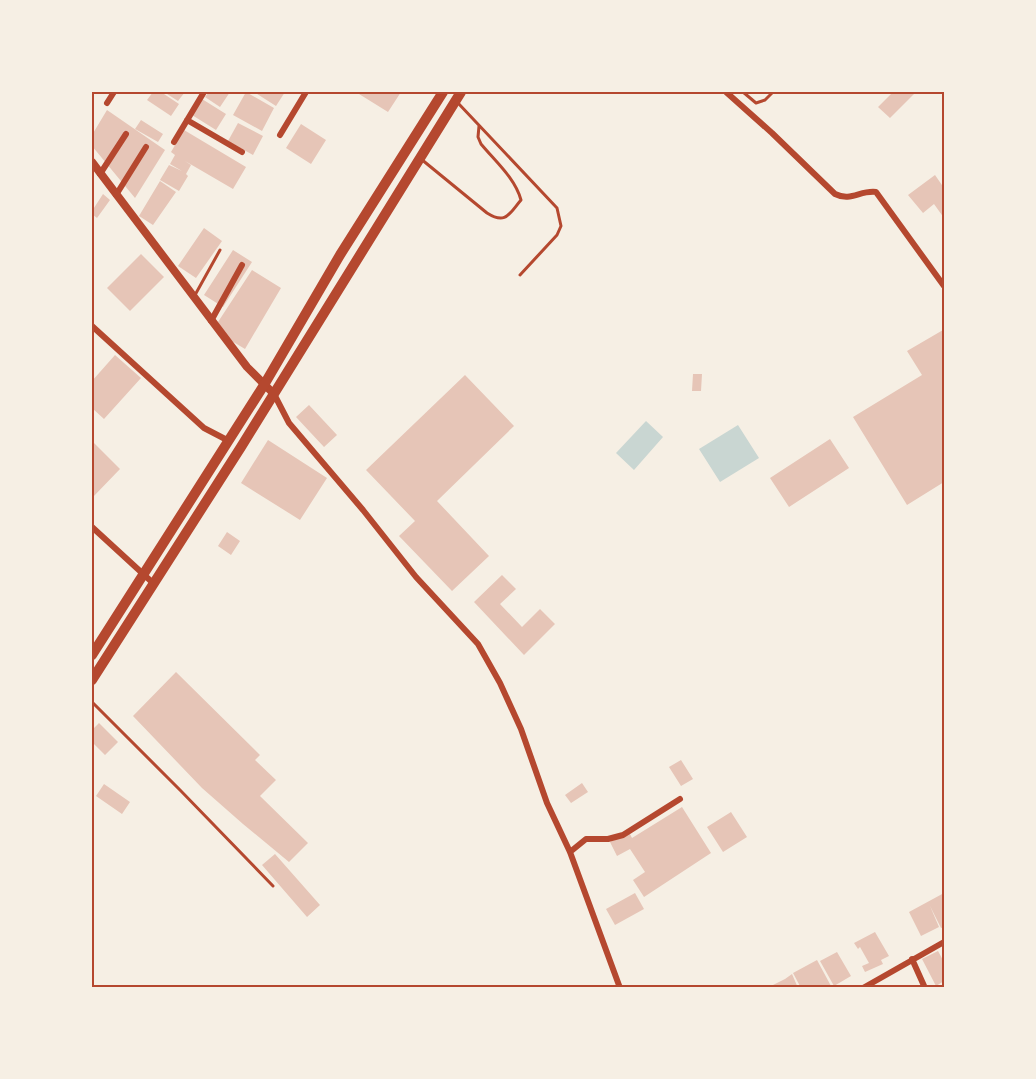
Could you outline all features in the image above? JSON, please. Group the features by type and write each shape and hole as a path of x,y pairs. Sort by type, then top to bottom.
{"main road":[{"path":"92,655 264,385 340,255 443,92"},
{"path":"92,680 235,457 458,96"}],"street":[{"path":"107,103 114,92"},
{"path":"174,142 204,92"},
{"path":"280,135 306,92"},
{"path":"726,92 835,194 843,198 869,191 876,192 945,286"},
{"path":"187,120 242,152"},
{"path":"100,174 126,134"},
{"path":"116,195 146,147"},
{"path":"92,162 247,367 274,394 289,423 416,577 478,644 517,720 547,803 570,852 620,987"},
{"path":"211,321 242,265"},
{"path":"92,326 204,428 229,441"},
{"path":"92,527 153,583"},
{"path":"570,852 586,839 608,839 622,835 681,799"},
{"path":"863,987 945,942"},
{"path":"912,959 925,987"}],"lane":[{"path":"743,92 756,103 765,100 773,92"},
{"path":"458,96 479,126 557,208 561,226 557,235 520,275"},
{"path":"420,158 495,219 508,215 521,200 519,190 481,144 478,137 479,126"},
{"path":"194,296 220,250"},
{"path":"92,702 273,886"}],"shaded area":[{"path":"646,421 663,437 634,470 616,453"},
{"path":"738,425 759,458 720,482 699,449"}],"building":[{"path":"153,92 161,92 179,104 171,116 147,100"},
{"path":"164,92 185,92 178,101"},
{"path":"209,92 230,92 220,107 205,97"},
{"path":"246,92 274,108 262,131 233,115"},
{"path":"254,92 285,92 276,106"},
{"path":"361,92 401,92 388,112 359,94"},
{"path":"893,92 916,92 890,118 878,107"},
{"path":"202,99 226,114 216,130 192,115"},
{"path":"107,110 165,150 135,198 92,146 92,135"},
{"path":"141,120 163,134 158,142 135,129"},
{"path":"238,123 263,136 253,155 228,141"},
{"path":"301,124 326,140 311,164 286,148"},
{"path":"184,130 246,167 233,189 185,161 191,165 186,174 188,176 179,191 160,180 169,165 182,171 170,164 175,155 171,152"},
{"path":"935,175 944,188 944,218 934,204 923,213 908,195"},
{"path":"160,181 176,192 153,225 139,216"},
{"path":"103,194 110,200 97,218 92,211"},
{"path":"204,228 222,241 196,278 178,266"},
{"path":"233,250 252,262 223,307 204,295"},
{"path":"141,254 164,277 130,311 107,288"},
{"path":"252,270 281,288 245,349 230,340 218,322"},
{"path":"943,330 944,482 907,505 853,417 922,375 907,351"},
{"path":"115,355 141,378 104,419 92,408 92,381"},
{"path":"693,374 702,374 701,391 692,391"},
{"path":"465,375 514,426 437,501 489,556 452,591 399,536 415,521 366,470"},
{"path":"309,405 337,435 324,447 296,417"},
{"path":"830,439 849,468 789,507 770,478"},
{"path":"268,440 327,478 300,520 241,483"},
{"path":"92,441 120,469 93,497 92,496"},
{"path":"227,532 240,541 231,555 218,546"},
{"path":"502,575 516,589 500,604 522,627 540,609 555,624 524,655 474,602"},
{"path":"176,672 260,755 255,760 276,780 260,796 308,843 289,862 202,788 133,716"},
{"path":"99,723 118,742 105,755 92,742 92,730"},
{"path":"681,760 693,779 681,786 669,767"},
{"path":"582,783 588,792 571,803 565,795"},
{"path":"104,784 130,802 122,814 96,796"},
{"path":"682,807 711,853 644,897 633,880 645,872 630,849 617,856 610,842 629,832 632,838"},
{"path":"731,812 747,837 723,852 707,827"},
{"path":"275,854 320,905 307,917 262,865"},
{"path":"635,893 644,909 615,925 606,909"},
{"path":"944,893 944,927 941,928 930,906 939,927 921,936 909,912"},
{"path":"875,932 889,956 881,960 883,964 865,972 862,966 869,963 860,947 858,949 854,943"},
{"path":"938,951 944,962 944,981 936,986 922,959"},
{"path":"837,952 851,976 834,986 820,961"},
{"path":"817,960 831,986 829,988 801,988 793,973"},
{"path":"792,974 798,988 767,988 785,979"}]}
